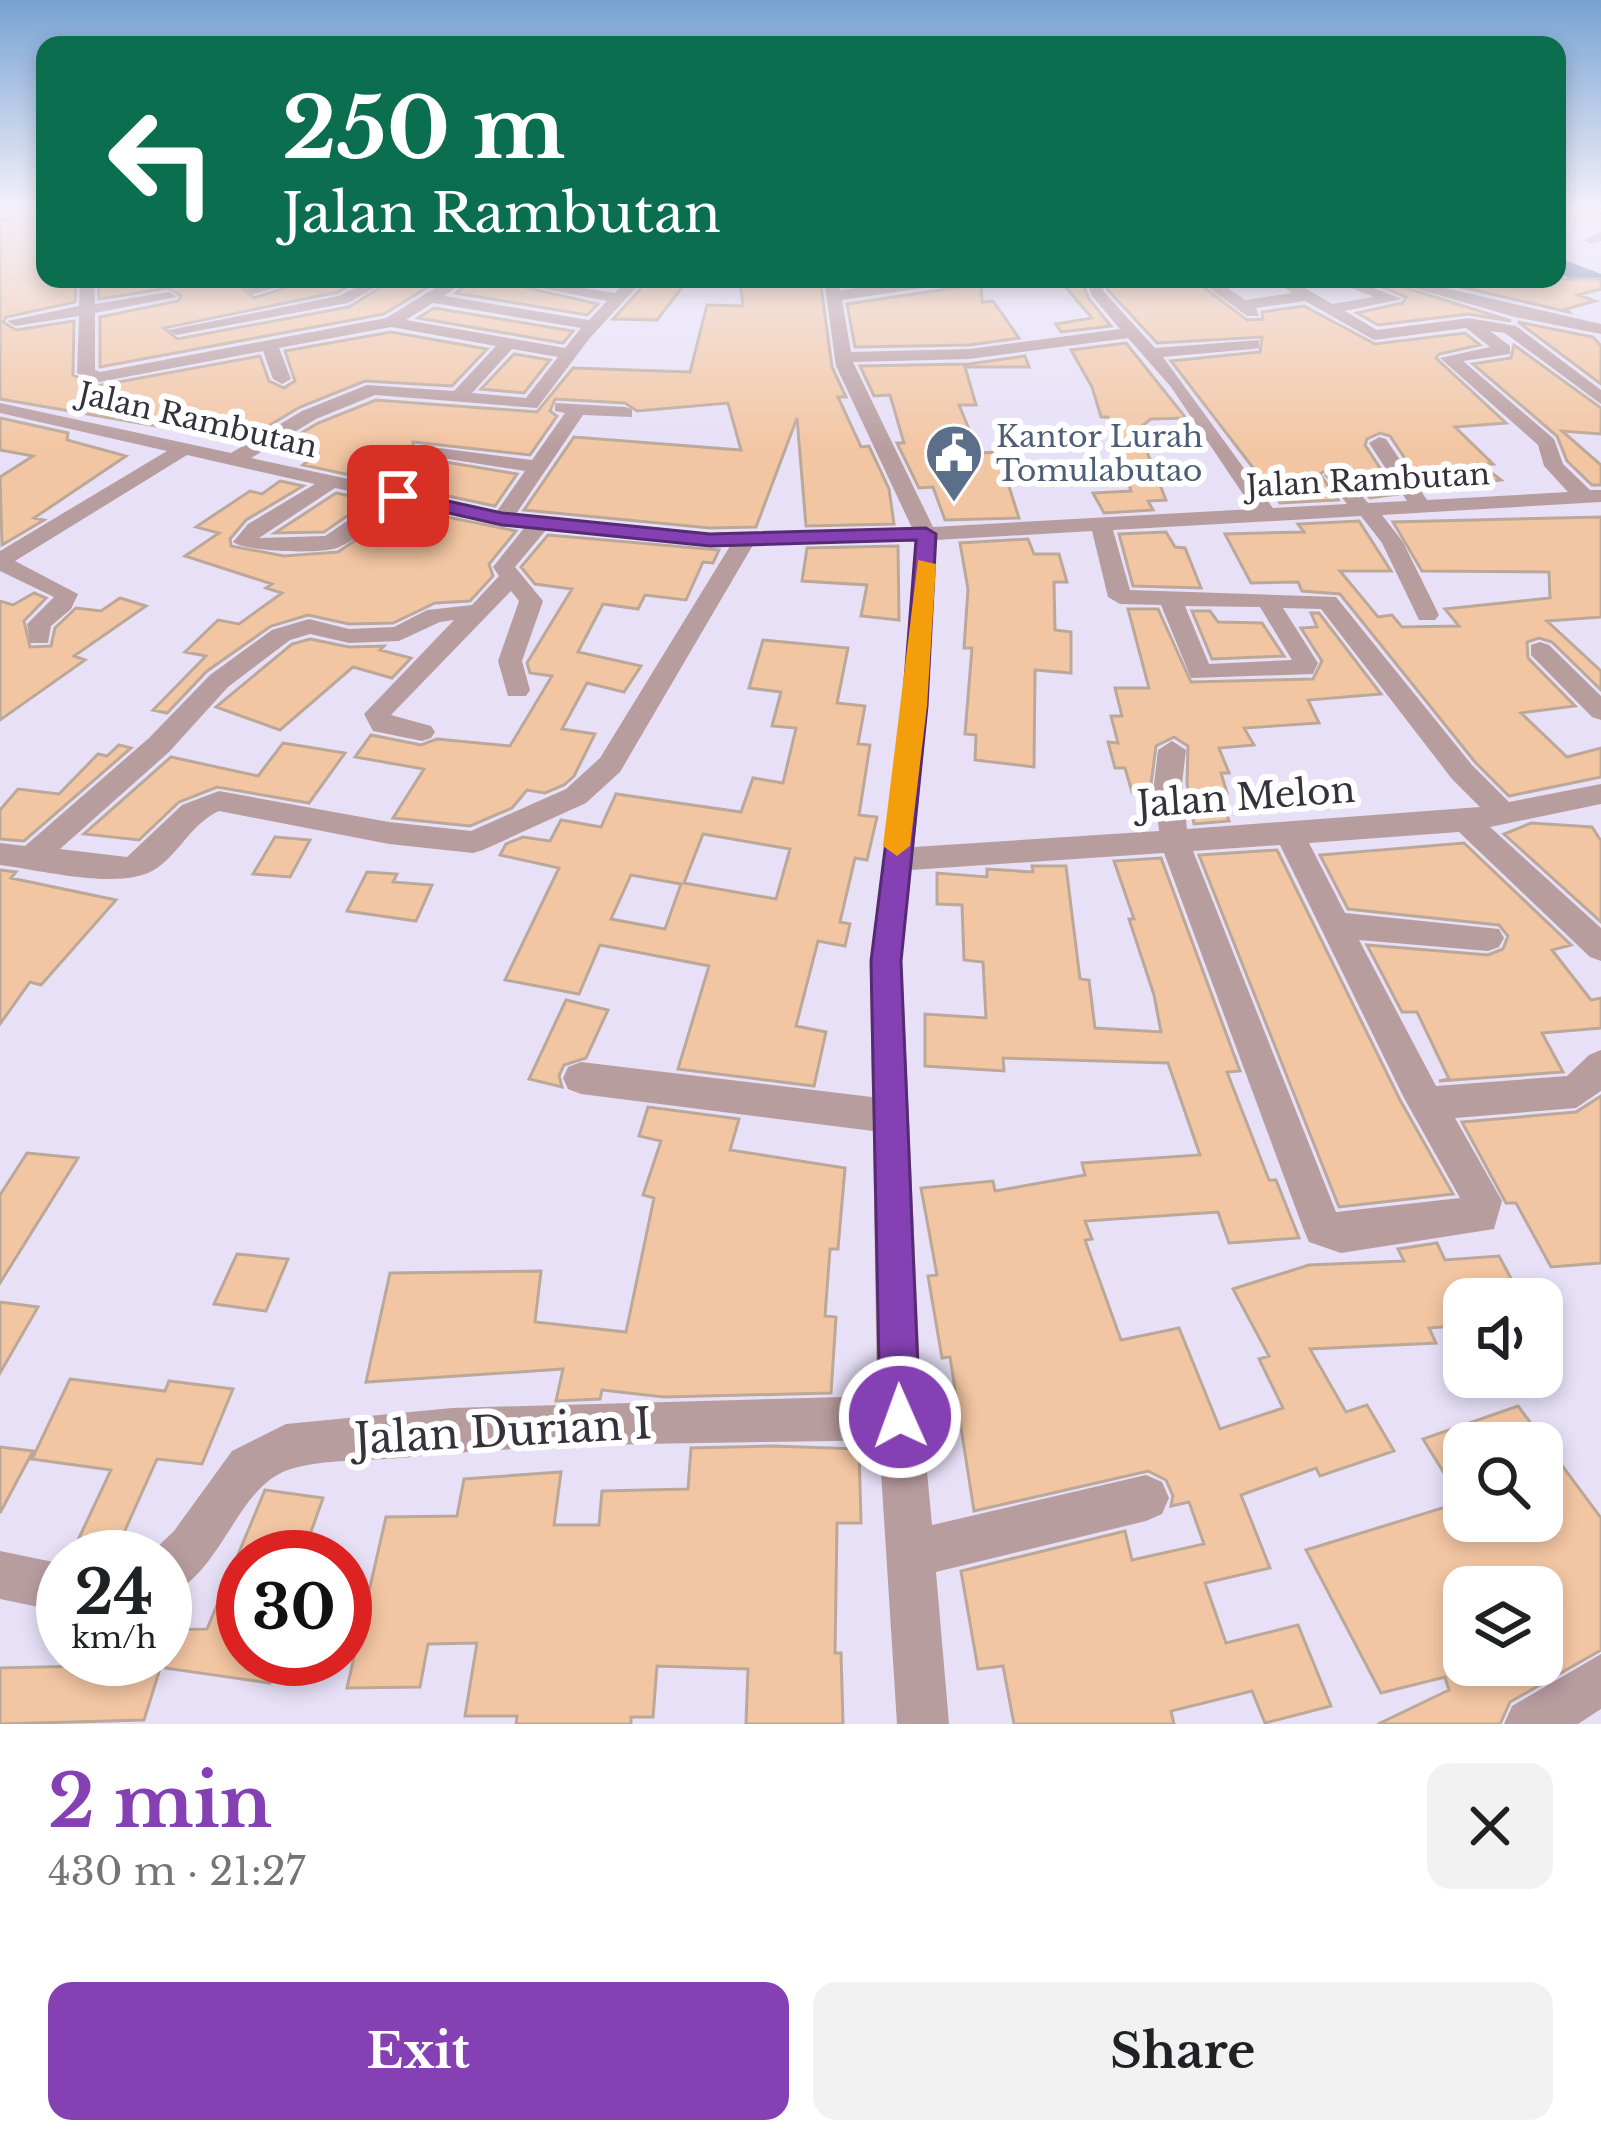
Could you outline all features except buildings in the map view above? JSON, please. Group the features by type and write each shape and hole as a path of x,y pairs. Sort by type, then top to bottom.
{"street":[{"path":"87,289 86,373 111,376 391,322 443,289"},
{"path":"15,321 88,310 163,289"},
{"path":"168,289 182,362"},
{"path":"253,289 260,315"},
{"path":"176,330 344,300 363,289"},
{"path":"573,289 616,298"},
{"path":"532,404 568,354 625,289"},
{"path":"832,289 842,357 926,534 915,706 886,961 900,1417 923,1724"},
{"path":"1095,289 1154,353 1267,515"},
{"path":"1219,289 1248,309 1306,296"},
{"path":"1296,289 1374,335 1469,323 1519,332 1601,399"},
{"path":"1328,309 1394,299 1366,289"},
{"path":"1430,289 1601,329"},
{"path":"1462,298 1492,289"},
{"path":"430,298 592,325"},
{"path":"391,322 568,354"},
{"path":"1469,323 1504,350 1450,358 1547,443 1554,466 1593,496"},
{"path":"842,357 970,354 1136,332"},
{"path":"458,398 507,344"},
{"path":"1154,353 1253,344"},
{"path":"269,345 282,380"},
{"path":"1560,366 1601,366"},
{"path":"236,459 309,415 374,389 625,413"},
{"name":"Jalan Rambutan","path":"0,408 502,519 745,541 1593,496"},
{"path":"502,519 578,408"},
{"path":"1379,443 1422,507"},
{"path":"0,561 187,447"},
{"path":"423,448 536,467"},
{"path":"1334,475 1391,542 1427,615"},
{"path":"333,481 256,529 244,542 269,548 293,541 330,543 398,496"},
{"path":"517,690 510,661 531,601 504,567 539,524"},
{"path":"1101,525 1120,597 1328,602 1462,772 1502,812"},
{"path":"0,854 117,871 137,867 196,807 219,801 432,839 473,842 518,824 576,796 610,765 745,541"},
{"path":"0,561 66,594 63,604 39,624 39,638"},
{"path":"422,732 382,725 376,721 377,714 512,576"},
{"path":"1171,601 1200,671 1304,668 1268,602"},
{"path":"31,858 159,745 219,681 281,635 309,626 367,637 410,631 444,613 475,613"},
{"path":"1540,650 1601,711"},
{"path":"1172,750 1168,784 1174,839 1324,1228 1341,1232 1480,1215 1483,1201 1427,1103 1289,833"},
{"name":"Jalan Melon","path":"895,860 1465,821 1601,794"},
{"path":"1465,821 1601,948"},
{"path":"1335,925 1488,938"},
{"path":"1427,1103 1576,1092 1601,1066"},
{"path":"581,1078 888,1116"},
{"name":"Jalan Durian I","path":"192,1547 248,1467 286,1447 452,1430 900,1417"},
{"path":"911,1554 1146,1498"},
{"path":"0,1575 36,1582"},
{"path":"1530,1724 1601,1680"}],"slow traffic":[{"path":"897,846 926,564"}],"place":[{"name":"Kantor Lurah Tomulabutao","path":"954,504"}],"route":[{"path":"398,496 502,519 710,540 926,534 915,706 886,961 900,1417"}]}
